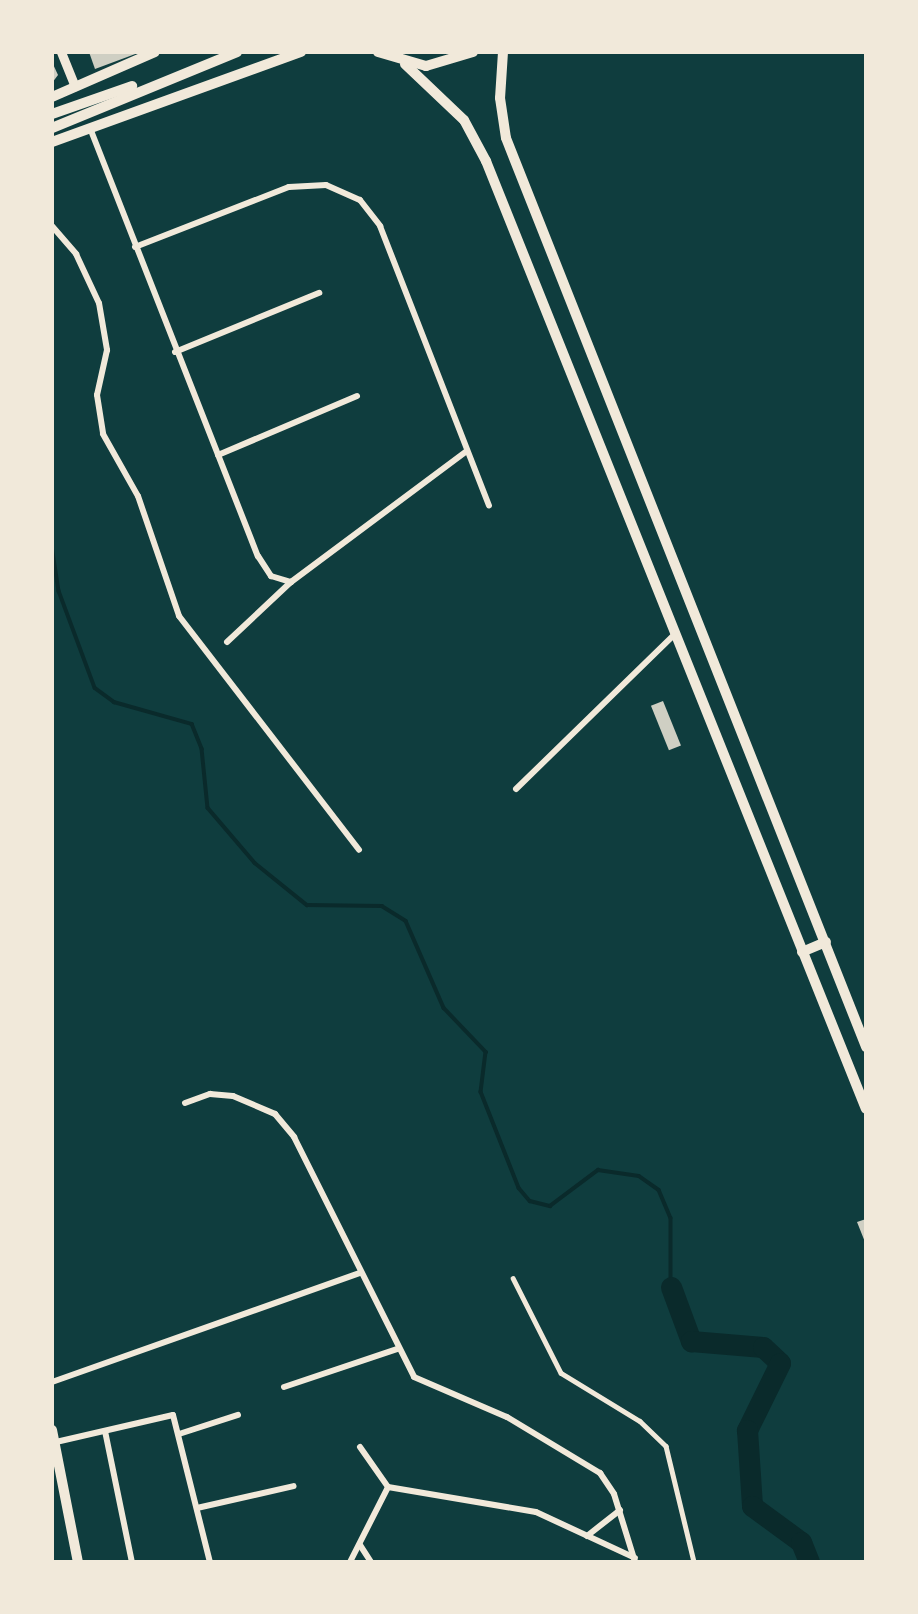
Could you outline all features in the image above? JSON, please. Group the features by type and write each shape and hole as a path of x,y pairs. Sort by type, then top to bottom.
{"main road":[{"path":"61,52 75,86"},
{"path":"52,97 155,52"},
{"path":"52,114 220,52"},
{"path":"52,128 237,52"},
{"path":"52,142 301,52"},
{"path":"378,52 405,64 464,120 486,161 673,636 864,1103"},
{"path":"405,64 446,64 473,52"},
{"path":"503,52 499,98 506,138 866,1047"},
{"path":"802,952 826,942"},
{"path":"52,1430 78,1562"},
{"path":"52,1488 63,1482"}],"street":[{"path":"90,127 175,352 266,571 291,582"},
{"path":"135,247 289,187 326,185 360,200 380,226 489,506"},
{"path":"52,226 76,254 99,303 107,350 97,395 103,435 138,496 178,616 359,850"},
{"path":"175,352 319,293"},
{"path":"218,455 358,396"},
{"path":"227,642 291,582 467,451"},
{"path":"516,789 673,636"},
{"path":"184,1103 209,1094 233,1096 275,1114 300,1148 359,1273 414,1377 507,1417 600,1473 620,1510 635,1560"},
{"path":"52,1382 359,1273"},
{"path":"513,1278 561,1373 640,1421 666,1446 694,1562"},
{"path":"284,1387 397,1349"},
{"path":"56,1442 173,1415 210,1562"},
{"path":"179,1434 238,1415"},
{"path":"105,1431 132,1562"},
{"path":"360,1447 388,1487 536,1512 635,1560"},
{"path":"197,1508 294,1486"},
{"path":"350,1562 388,1487"},
{"path":"587,1536 620,1510"},
{"path":"360,1545 371,1562"}],"building":[{"path":"89,52 138,52 138,53 95,69"},
{"path":"52,62 58,75 52,83"},
{"path":"663,701 681,746 669,750 651,706"},
{"path":"866,1219 866,1242 865,1242 857,1222"}],"waterway":[{"path":"52,546 59,591 95,688 114,702 192,724 202,749 208,808 255,863 307,905 382,906 406,921 444,1008 486,1052 481,1092 519,1188 530,1201 550,1206 598,1170 639,1176 659,1190 671,1218 671,1287"},
{"path":"671,1287 691,1341 763,1347 780,1363 747,1430 752,1506 801,1542 809,1562"}]}
